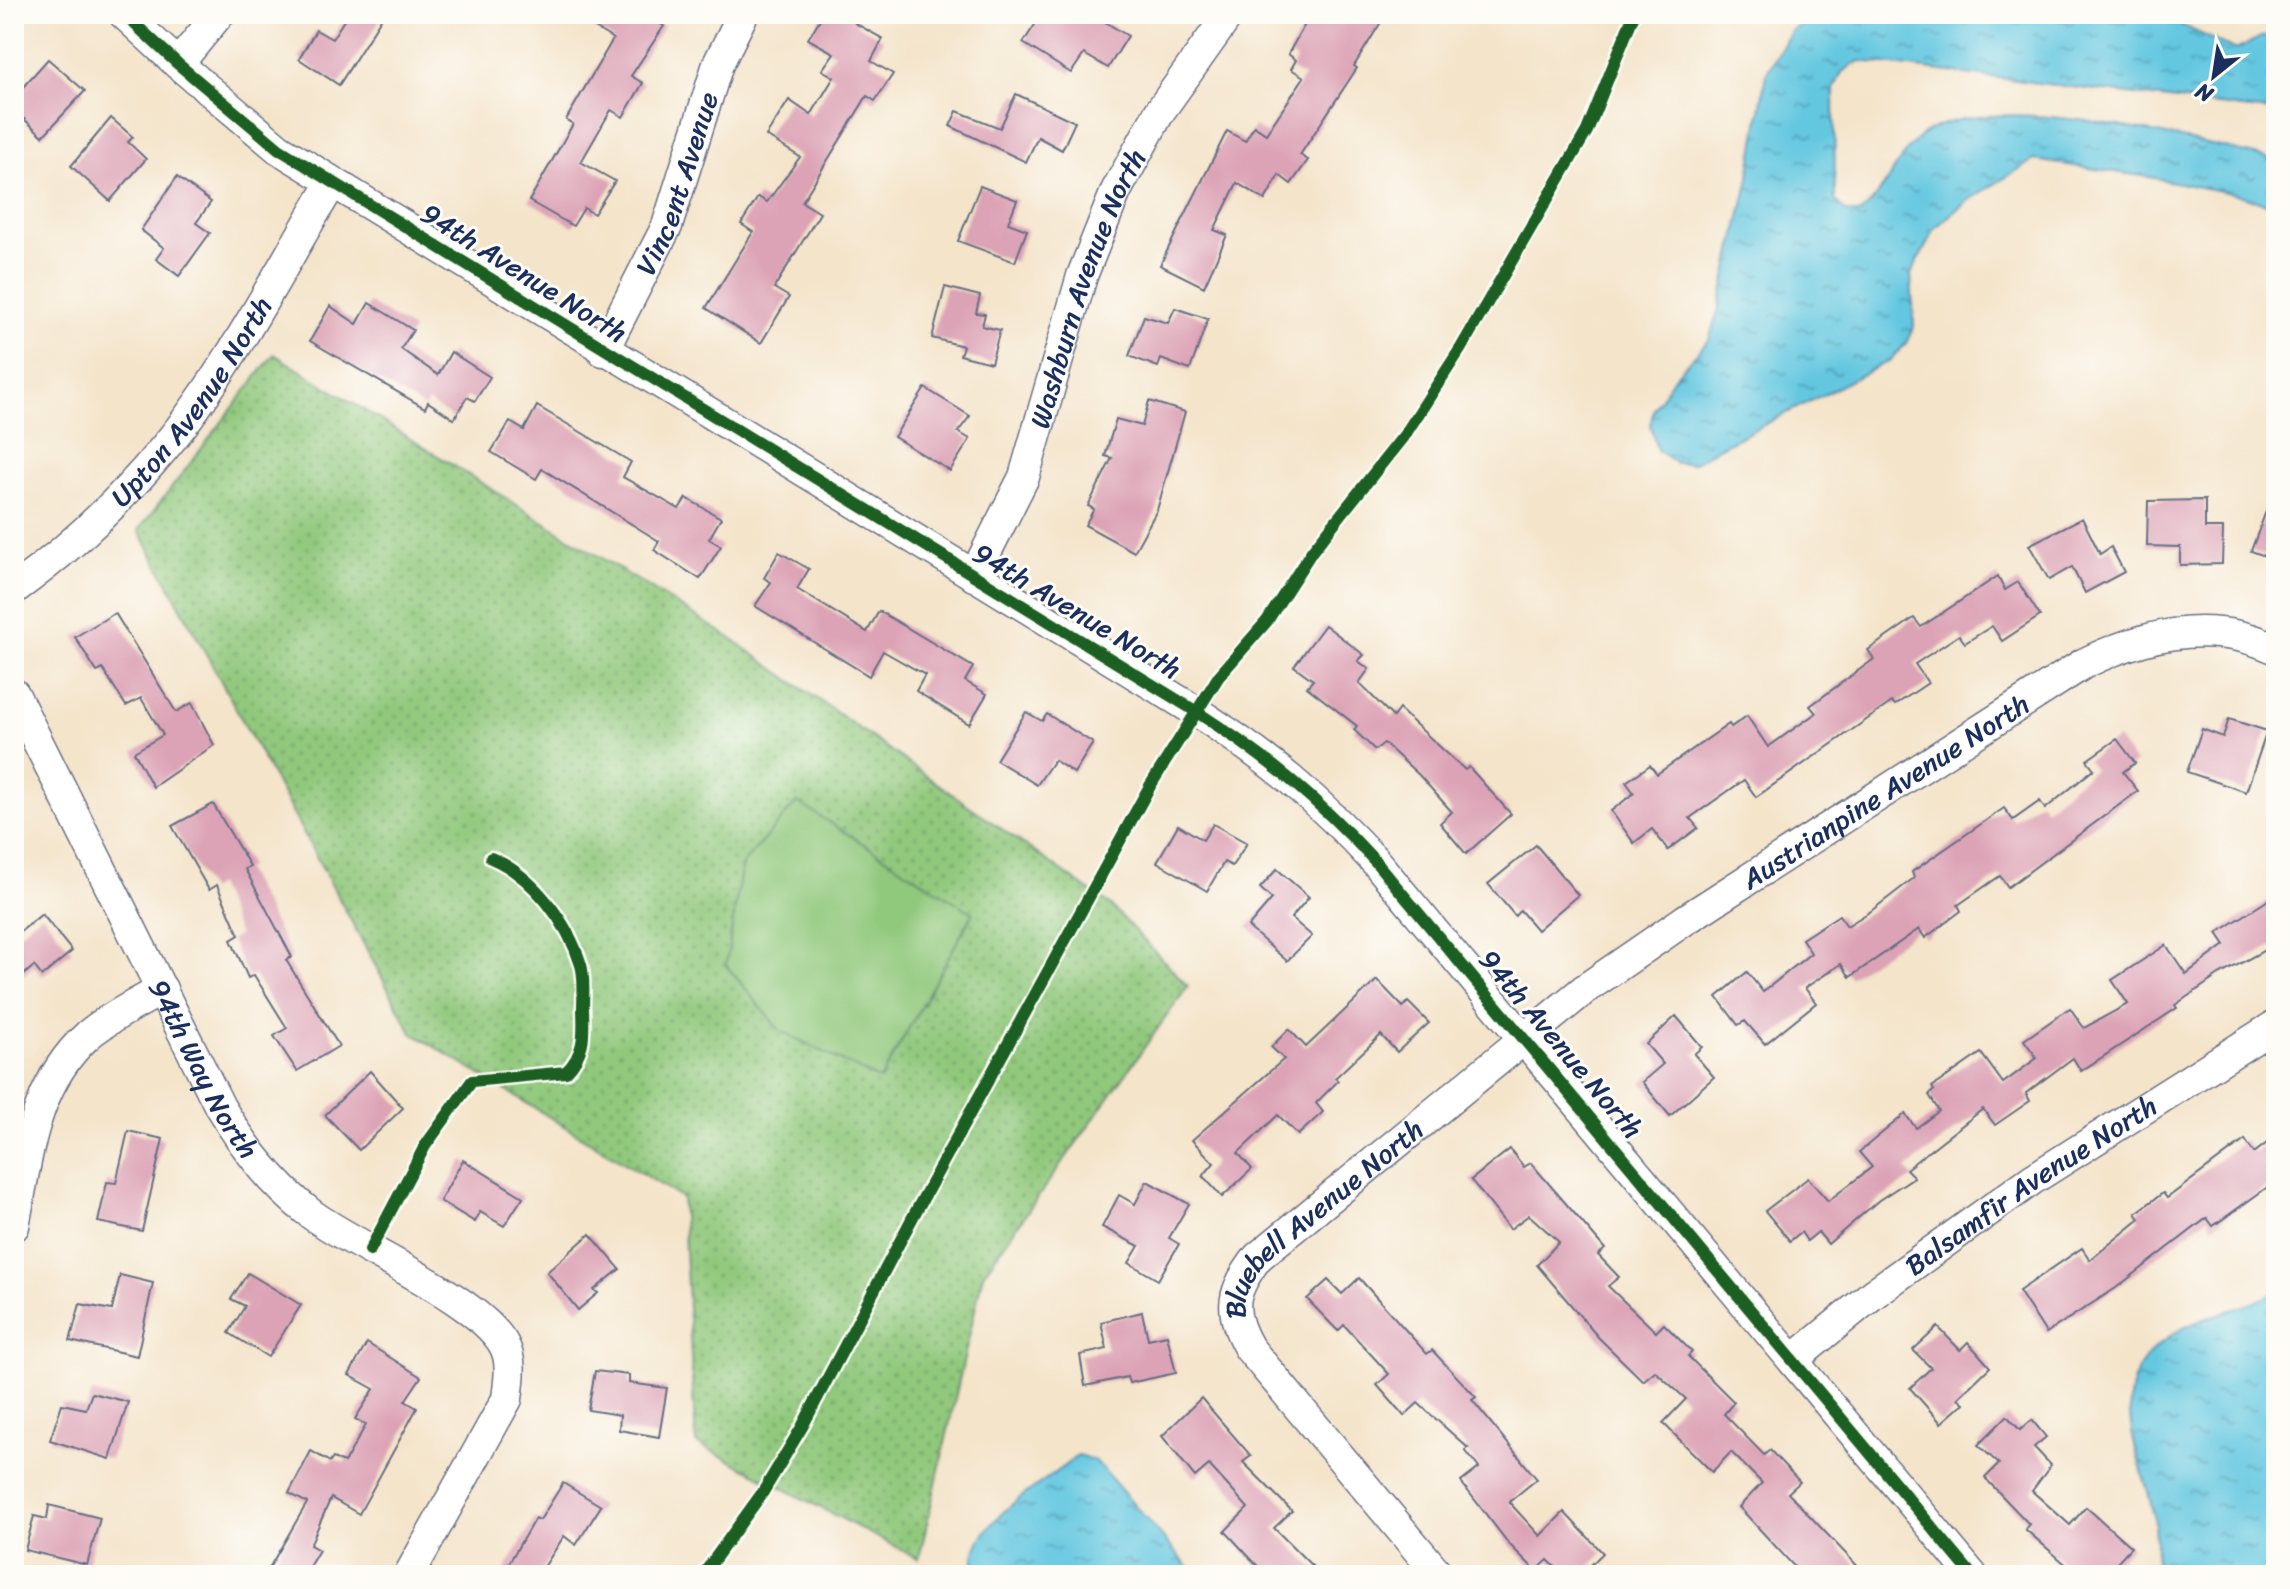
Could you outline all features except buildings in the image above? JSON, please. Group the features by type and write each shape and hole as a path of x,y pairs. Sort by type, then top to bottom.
{"street":[{"name":"94th Avenue North","path":"124,14 279,149 603,351 1197,712 1277,765 1327,809 1366,850 1972,1575"},
{"path":"178,64 219,14"},
{"name":"Vincent Avenue","path":"603,351 667,226 718,64 743,14"},
{"name":"Washburn Avenue North","path":"974,576 1024,477 1082,276 1116,191 1160,111 1229,14"},
{"name":"Upton Avenue North","path":"14,589 112,506 167,445 215,376 332,183"},
{"name":"Austrianpine Avenue North","path":"1524,1037 1685,920 2083,664 2126,643 2171,633 2218,633 2276,649"},
{"name":"94th Way North","path":"14,694 220,1107 244,1147 276,1185 313,1215 463,1306 488,1324 505,1346 511,1372 507,1399 409,1575"},
{"path":"14,1226 44,1091 67,1057 91,1033 162,989"},
{"name":"Balsamfir Avenue North","path":"1794,1359 1873,1294 2033,1179 2276,1025"},
{"name":"Bluebell Avenue North","path":"1439,1575 1249,1348 1237,1326 1233,1302 1243,1276 1258,1257 1524,1037"}],"green space":[{"path":"274,354 732,639 1111,906 1188,986 983,1274 919,1559 696,1443 682,1198 412,1033 139,530"},
{"path":"797,802 973,913 880,1080 779,1030 726,965 742,864"}],"water":[{"path":"1822,14 2130,14 2141,19 2170,20 2236,50 2261,37 2276,35 2276,112 1860,61 1842,72 1834,89 1835,200 1846,212 1859,214 1869,205 1903,156 1922,135 1934,128 1968,118 2009,115 2103,123 2276,160 2276,207 2236,194 2149,177 2034,160 1967,201 1936,227 1911,274 1914,327 1907,342 1891,360 1693,463 1676,463 1657,450 1650,425 1654,409 1674,377 1709,340 1749,178 1766,74 1792,30"},
{"path":"2276,1292 2276,1575 2155,1575 2155,1525 2132,1432 2132,1386 2141,1365 2171,1335"},
{"path":"1078,1455 1096,1461 1195,1575 976,1575 974,1557 980,1540 992,1523"}],"cycle path":[{"path":"124,14 279,149 1197,712 1291,780 1375,861 1972,1575"},
{"path":"703,1575 763,1492 802,1427 915,1213 1150,786 1219,676 1267,621 1312,551 1406,433 1461,348 1587,131 1634,14"},
{"path":"370,1250 425,1146 472,1081 566,1072 580,1051 583,981 575,949 558,917 534,888 521,876 491,858"}]}
